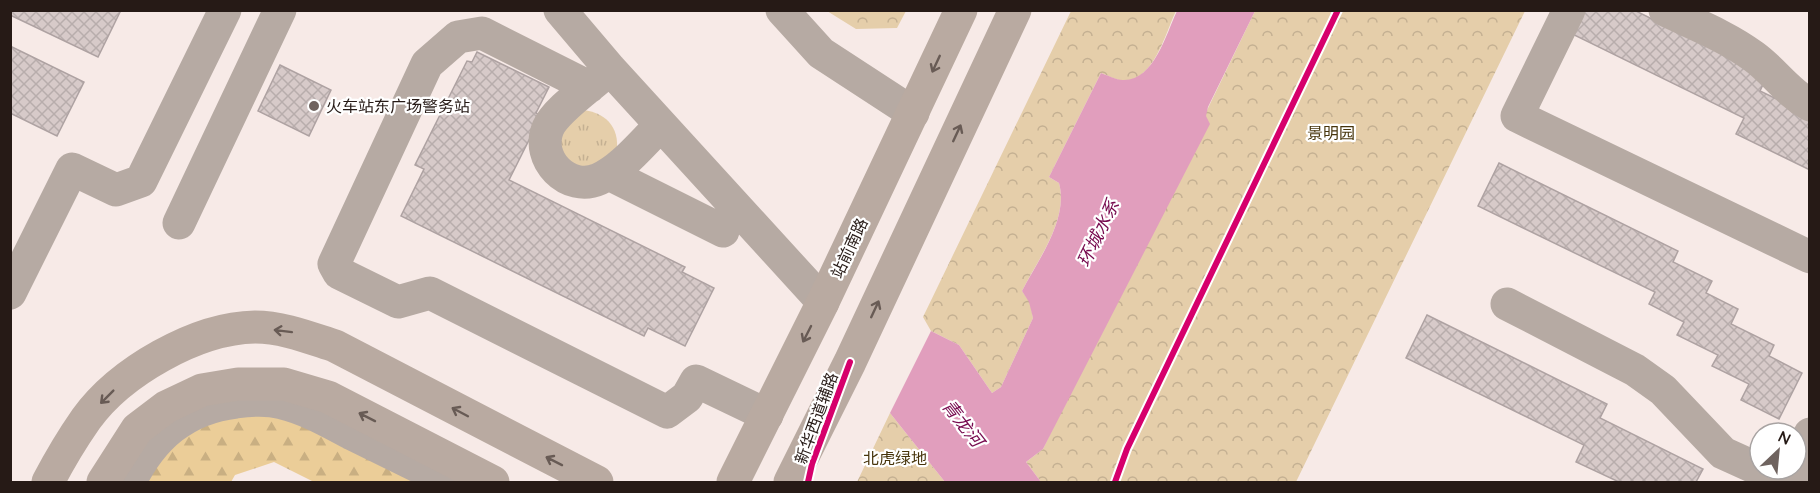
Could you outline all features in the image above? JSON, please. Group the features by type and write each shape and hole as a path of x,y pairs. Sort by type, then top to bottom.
{"main road":[{"name":"站前南路","path":"734,483 914,113 961,10"},
{"path":"790,483 850,362 1015,10"},
{"path":"48,483 87,418 121,383 170,350 207,336 254,327 294,332 336,346 597,483"},
{"path":"103,483 137,429 166,407 202,390 238,384 284,384 328,397 493,483"}],"street":[{"path":"10,293 72,169 116,190 141,181 225,10"},
{"path":"179,223 280,10"},
{"path":"560,10 600,78"},
{"path":"782,10 820,53 914,113"},
{"path":"1569,10 1517,116 1809,257"},
{"path":"1665,10 1732,42 1755,57 1796,97 1809,105"},
{"path":"767,415 696,381 687,397 667,412 430,293 398,302 339,273 334,264 427,64 458,37 482,33 600,78 661,125 823,302"},
{"path":"600,78 554,119 548,129 546,153 555,169 571,181 584,183 598,180 609,174 661,125"},
{"path":"609,174 723,231"},
{"path":"1507,304 1635,370 1663,390 1723,453 1787,483"},
{"name":"新华西道辅路","path":"808,483 812,464 850,362"},
{"path":"130,483 150,446 171,426 190,414 219,404 247,400 279,402 306,411 450,483"},
{"path":"1797,483 1803,447 1809,434"}],"green space":[{"path":"827,11 906,11 897,28 856,29"},
{"path":"1071,11 1176,11 1157,55 1143,73 1134,79 1123,81 1101,73 1049,177 1059,183 1060,211 1050,238 1022,291 1030,302 1033,318 1001,387 992,393 959,345 931,331 923,317"},
{"name":"景明园","path":"1255,11 1525,11 1296,482 1041,482 1026,462 1043,449"},
{"path":"583,110 600,115 611,125 617,138 616,155 571,173 553,137"},
{"path":"274,412 418,482 314,482 274,462 235,475 231,482 146,482 160,456 191,425"},
{"name":"北虎绿地","path":"890,413 945,482 857,482"}],"water":[{"path":"1177,11 1255,11 1208,107 1206,116 1210,124 1043,449 1026,462 1041,482 945,482 890,413 931,331 959,345 992,393 1001,387 1033,318 1029,302 1022,291 1050,239 1060,211 1059,183 1049,177 1101,73 1123,80 1143,73 1158,54"}],"building":[{"path":"10,10 121,10 98,57 10,15"},
{"path":"1576,10 1634,10 1767,76 1760,91 1810,115 1810,170 1736,134 1744,118 1566,31"},
{"path":"10,46 84,82 57,136 10,113"},
{"path":"477,52 549,87 536,113 541,116 509,180 685,267 682,272 714,288 685,346 648,328 644,336 401,216 424,169 415,165 467,61 472,62"},
{"path":"280,65 331,90 309,136 258,111"},
{"path":"1499,163 1678,251 1673,262 1712,281 1706,293 1738,309 1731,324 1774,345 1769,356 1802,373 1779,419 1741,400 1749,384 1712,366 1718,355 1677,335 1684,322 1649,304 1655,292 1478,206"},
{"path":"1427,315 1607,404 1600,418 1703,469 1696,482 1619,482 1576,462 1584,445 1406,358"}],"cycle path":[{"path":"1115,482 1127,449 1338,10"},
{"path":"808,482 812,464 850,362"}],"place":[{"name":"火车站东广场警务站","path":"314,106"}],"water label":[{"name":"环城水系","path":"1098,233"},
{"name":"青龙河","path":"963,423"}]}
